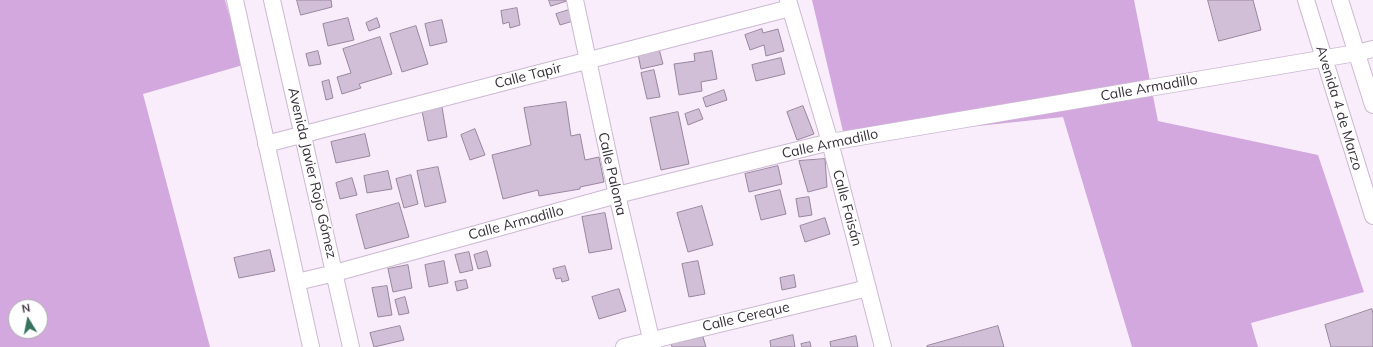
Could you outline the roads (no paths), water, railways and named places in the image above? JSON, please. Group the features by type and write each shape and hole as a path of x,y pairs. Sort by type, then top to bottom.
{"street":[{"name":"Avenida Javier Rojo Gómez","path":"272,0 351,347"},
{"name":"Calle Paloma","path":"575,0 617,195 652,343"},
{"name":"Avenida 4 de Marzo","path":"1306,0 1373,216"},
{"path":"1340,0 1373,105"},
{"path":"240,1 266,144 311,347"},
{"name":"Calle Tapir","path":"266,144 588,60 789,4"},
{"name":"Calle Faisán","path":"789,4 830,142 883,347"},
{"name":"Calle Armadillo","path":"296,282 335,273 617,195 830,142 1373,49"},
{"name":"Calle Cereque","path":"624,347 652,343 868,288"}]}
